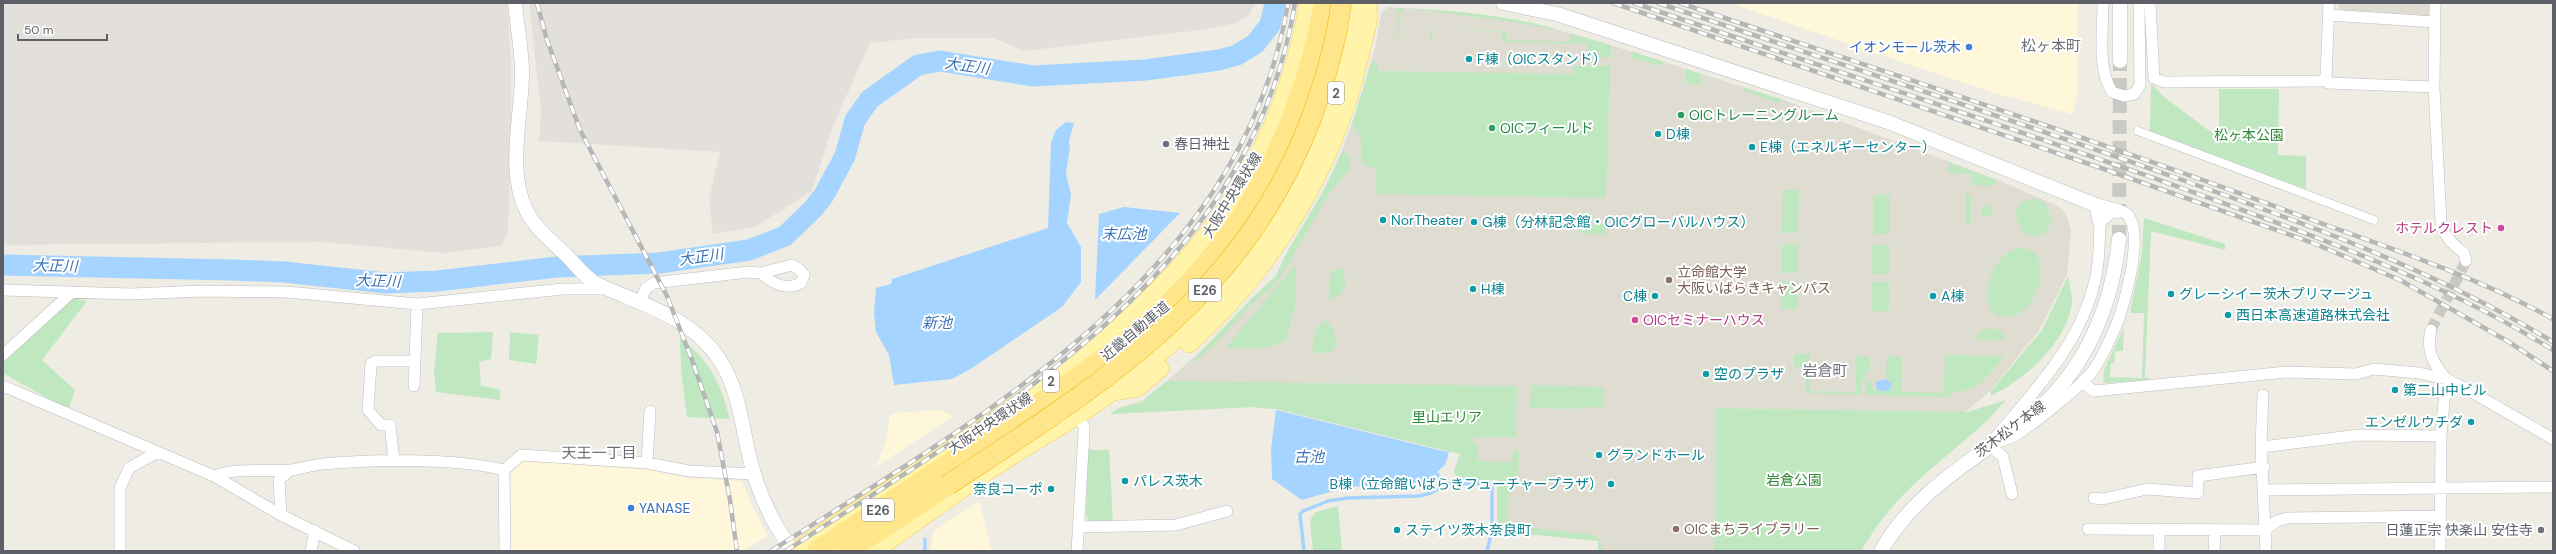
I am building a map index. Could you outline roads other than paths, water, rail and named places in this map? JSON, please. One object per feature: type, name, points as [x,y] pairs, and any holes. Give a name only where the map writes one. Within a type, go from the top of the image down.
[{"type":"highway","name":"近畿自動車道","points":[[817,551],[1107,356],[1170,302],[1196,274],[1240,220],[1279,150],[1306,82],[1324,3]]},
{"type":"highway","name":"近畿自動車道","points":[[848,551],[1034,428],[1117,369],[1175,320],[1207,288],[1254,228],[1294,160],[1322,88],[1341,3]]},
{"type":"main road","points":[[1125,322],[1147,289],[1178,255],[1215,208],[1245,159],[1273,100],[1298,27],[1303,3]]},
{"type":"main road","name":"大阪中央環状線","points":[[794,551],[1039,390],[1125,322],[1180,269],[1204,241],[1228,208],[1271,133],[1299,46],[1308,3]]},
{"type":"main road","name":"2","points":[[874,551],[998,465],[1112,392],[1181,336],[1230,286],[1282,214],[1301,179],[1326,124],[1342,78],[1357,3]]},
{"type":"main road","points":[[1112,392],[1137,388],[1195,339],[1251,280],[1285,232],[1314,182],[1351,90],[1368,16],[1367,3]]},
{"type":"street","points":[[515,3],[522,71],[517,154],[519,184],[527,212],[539,228],[602,287],[640,301],[670,315],[694,332],[718,358],[733,390],[754,474],[781,536],[794,551]]},
{"type":"street","points":[[1503,3],[1557,14],[1888,122],[2096,205],[2127,214],[2134,226],[2133,257],[2128,286],[2118,319],[2108,342],[2083,384],[2013,436],[1989,445]]},
{"type":"street","points":[[2103,3],[2103,64],[2106,82],[2112,92],[2124,96],[2134,94],[2140,85],[2139,3]]},
{"type":"street","points":[[2120,3],[2120,61]]},
{"type":"street","points":[[2150,3],[2153,69],[2154,78],[2158,81],[2321,81],[2326,78]]},
{"type":"street","points":[[2329,3],[2326,78],[2328,83],[2434,87]]},
{"type":"street","points":[[2435,3],[2434,87],[2440,211],[2444,233],[2452,245],[2464,253],[2466,261]]},
{"type":"street","points":[[2329,15],[2435,22]]},
{"type":"street","points":[[2138,131],[2374,220]]},
{"type":"street","points":[[1989,445],[2050,373],[2077,331],[2095,280],[2100,222],[2096,205]]},
{"type":"street","points":[[2100,222],[2107,214],[2118,211]]},
{"type":"street","name":"茨木松ケ本線","points":[[1881,551],[1900,522],[1928,492],[2042,406],[2065,381],[2081,358],[2094,335],[2108,299],[2119,239]]},
{"type":"street","points":[[640,301],[646,288],[654,283],[748,272],[761,273]]},
{"type":"street","points":[[3,290],[70,292],[288,292],[418,304],[563,289],[602,287]]},
{"type":"street","points":[[3,355],[70,292]]},
{"type":"street","points":[[414,386],[418,304]]},
{"type":"street","points":[[2431,330],[2428,348],[2431,359],[2446,379],[2441,436],[2440,551]]},
{"type":"street","points":[[394,461],[390,425],[381,424],[368,410],[371,364],[376,361],[415,361]]},
{"type":"street","points":[[2083,384],[2094,391],[2287,372],[2356,374],[2374,368],[2419,373],[2446,379],[2553,439]]},
{"type":"street","points":[[4,388],[156,453],[214,476],[281,515],[354,551]]},
{"type":"street","points":[[2263,395],[2261,447],[2264,468],[2266,551]]},
{"type":"street","points":[[648,463],[650,410]]},
{"type":"street","points":[[1075,416],[1084,426],[1077,551]]},
{"type":"street","points":[[2261,447],[2359,435],[2441,436]]},
{"type":"street","points":[[1989,445],[2003,457],[2012,494]]},
{"type":"street","points":[[120,551],[120,488],[129,468],[156,453]]},
{"type":"street","points":[[505,551],[504,470],[521,455],[648,463],[689,471],[754,474]]},
{"type":"street","points":[[214,476],[222,473],[264,469],[290,470],[322,464],[394,461],[470,465],[504,470]]},
{"type":"street","points":[[836,551],[943,480],[998,465]]},
{"type":"street","points":[[2094,498],[2103,499],[2147,489],[2198,493],[2198,476],[2264,468]]},
{"type":"street","points":[[281,515],[278,480],[290,470]]},
{"type":"street","points":[[2265,490],[2553,487]]},
{"type":"street","points":[[1078,527],[1176,525],[1227,511]]},
{"type":"street","points":[[2088,529],[2265,530],[2277,521],[2287,518],[2440,516]]},
{"type":"street","points":[[2159,529],[2159,551]]},
{"type":"street","points":[[2214,551],[2215,530]]},
{"type":"street","points":[[311,551],[315,531]]},
{"type":"water","name":"新池","points":[[1066,122],[1074,123],[1069,141],[1070,147],[1066,174],[1071,194],[1067,223],[1081,247],[1081,282],[1062,307],[972,368],[952,379],[894,385],[889,355],[876,332],[874,313],[876,288],[891,284],[892,279],[1048,228],[1051,142],[1056,130]]},
{"type":"water","name":"末広池","points":[[1124,207],[1180,213],[1095,300],[1099,214]]},
{"type":"water","points":[[1886,379],[1891,383],[1891,388],[1888,391],[1877,390],[1875,382]]},
{"type":"water","name":"古池","points":[[1276,410],[1449,452],[1445,465],[1426,482],[1347,487],[1302,500],[1272,479],[1271,449]]},
{"type":"waterway","name":"大正川","points":[[3,265],[284,272],[386,283],[437,281],[557,267],[659,263],[749,250],[785,236],[813,209],[824,195],[845,156],[855,120],[870,99],[918,65],[940,61],[1033,76],[1145,70],[1219,60],[1237,55],[1255,44],[1270,25],[1275,3]]},
{"type":"waterway","points":[[1304,551],[1300,514],[1303,511],[1328,501],[1347,498],[1419,496],[1431,493],[1446,484],[1437,474]]},
{"type":"waterway","points":[[1445,481],[1448,484],[1492,483],[1492,531],[1487,551]]},
{"type":"waterway","points":[[925,539],[925,551]]},
{"type":"tunnel","points":[[2119,239],[2120,61]]},
{"type":"tunnel","points":[[2431,330],[2466,261]]},
{"type":"railway","points":[[537,3],[547,40],[580,130],[667,296],[692,360],[717,432],[730,500],[737,551]]},
{"type":"railway","points":[[771,551],[935,447],[1016,390],[1092,328],[1161,260],[1218,184],[1262,99],[1288,3]]},
{"type":"railway","points":[[786,551],[948,445],[1027,389],[1102,327],[1170,260],[1226,184],[1269,99],[1295,3]]},
{"type":"railway","points":[[1613,3],[2101,168],[2313,243],[2400,280],[2509,342],[2553,371]]},
{"type":"railway","points":[[1634,3],[2049,142],[2281,224],[2420,280],[2510,325],[2553,350]]},
{"type":"railway","points":[[1658,3],[2045,132],[2320,230],[2416,270],[2462,292],[2553,342]]},
{"type":"railway","points":[[1680,3],[2134,156],[2387,247],[2488,287],[2553,319]]},
{"type":"place","name":"イオンモール茨木","points":[[1969,47]]},
{"type":"place","name":"F棟（OICスタンド）","points":[[1469,59]]},
{"type":"place","name":"OICトレーニングルーム","points":[[1681,115]]},
{"type":"place","name":"OICフィールド","points":[[1492,128]]},
{"type":"place","name":"D棟","points":[[1658,134]]},
{"type":"place","name":"春日神社","points":[[1166,144]]},
{"type":"place","name":"E棟（エネルギーセンター）","points":[[1752,147]]},
{"type":"place","name":"NorTheater","points":[[1383,220]]},
{"type":"place","name":"G棟（分林記念館・OICグローバルハウス）","points":[[1474,222]]},
{"type":"place","name":"ホテルクレスト","points":[[2501,228]]},
{"type":"place","name":"立命館大学 大阪いばらきキャンパス","points":[[1669,280]]},
{"type":"place","name":"H棟","points":[[1473,289]]},
{"type":"place","name":"グレーシイー茨木プリマージュ","points":[[2171,294]]},
{"type":"place","name":"C棟","points":[[1655,296]]},
{"type":"place","name":"A棟","points":[[1933,296]]},
{"type":"place","name":"西日本高速道路株式会社","points":[[2228,315]]},
{"type":"place","name":"OICセミナーハウス","points":[[1635,320]]},
{"type":"place","name":"空のプラザ","points":[[1706,374]]},
{"type":"place","name":"第二山中ビル","points":[[2395,390]]},
{"type":"place","name":"エンゼルウチダ","points":[[2471,422]]},
{"type":"place","name":"グランドホール","points":[[1599,455]]},
{"type":"place","name":"パレス茨木","points":[[1125,481]]},
{"type":"place","name":"B棟（立命館いばらきフューチャープラザ）","points":[[1611,484]]},
{"type":"place","name":"奈良コーポ","points":[[1051,489]]},
{"type":"place","name":"YANASE","points":[[631,508]]},
{"type":"place","name":"OICまちライブラリー","points":[[1676,529]]},
{"type":"place","name":"ステイツ茨木奈良町","points":[[1397,530]]},
{"type":"place","name":"日蓮正宗 快楽山 安住寺","points":[[2541,530]]},
{"type":"district","name":"松ヶ本町","points":[[2051,46]]},
{"type":"district","name":"岩倉町","points":[[1825,371]]},
{"type":"district","name":"天王一丁目","points":[[599,453]]},
{"type":"park label","name":"松ヶ本公園","points":[[2249,135]]},
{"type":"park label","name":"里山エリア","points":[[1447,417]]},
{"type":"park label","name":"岩倉公園","points":[[1794,480]]}]
